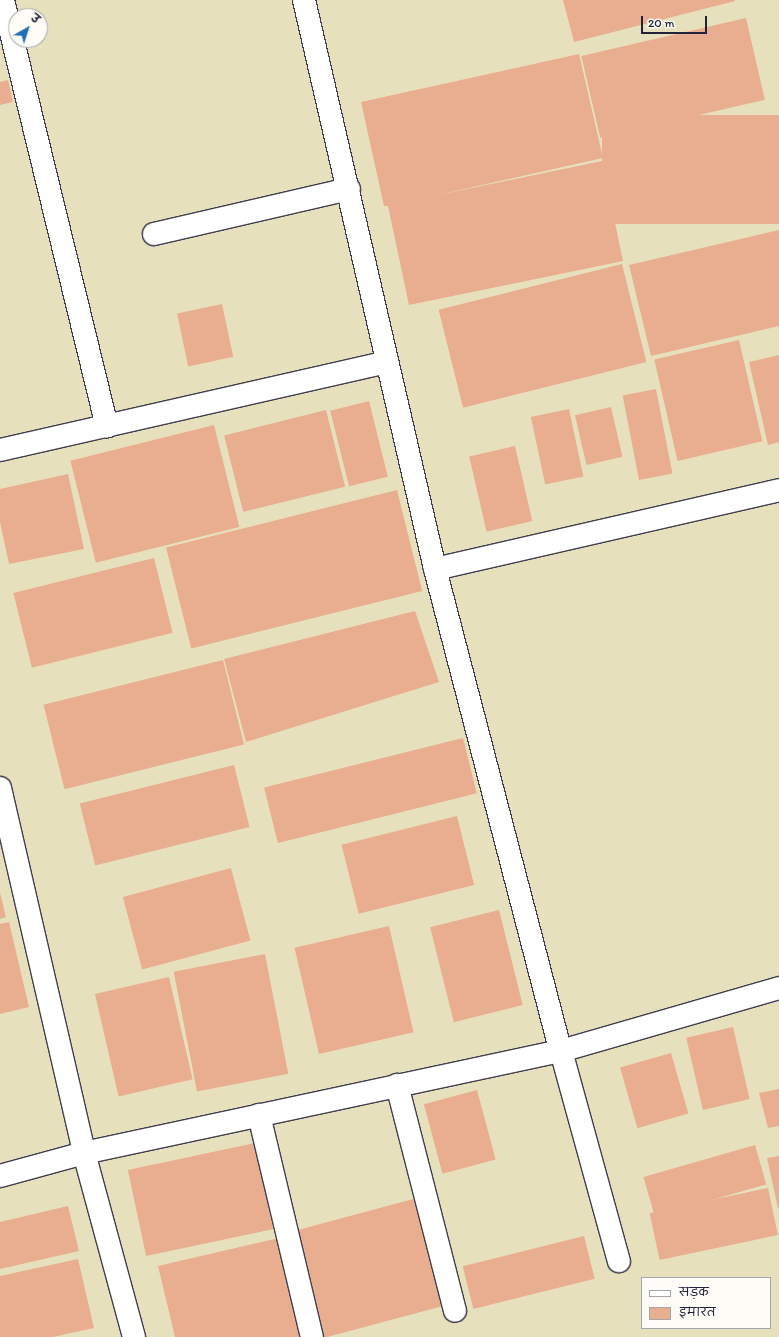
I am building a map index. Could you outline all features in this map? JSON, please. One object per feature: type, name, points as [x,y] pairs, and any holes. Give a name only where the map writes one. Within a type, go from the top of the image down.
[{"type":"street","points":[[3,0],[107,426]]},
{"type":"street","points":[[304,0],[349,189],[435,569],[561,1051],[619,1261]]},
{"type":"street","points":[[154,234],[349,189]]},
{"type":"street","points":[[0,450],[387,362]]},
{"type":"street","points":[[435,569],[779,490]]},
{"type":"street","points":[[0,788],[84,1153],[134,1337]]},
{"type":"street","points":[[0,1176],[84,1153],[561,1051],[779,988]]},
{"type":"street","points":[[397,1085],[456,1311]]},
{"type":"street","points":[[259,1115],[312,1337]]},
{"type":"building","points":[[563,0],[735,0],[735,1],[574,42]]},
{"type":"building","points":[[746,18],[765,100],[600,138],[581,56]]},
{"type":"building","points":[[579,54],[603,158],[433,196],[602,161],[623,261],[409,305],[388,206],[384,206],[361,102]]},
{"type":"building","points":[[8,80],[13,102],[0,105],[0,82]]},
{"type":"building","points":[[602,115],[779,115],[779,224],[602,224]]},
{"type":"building","points":[[779,230],[779,326],[651,356],[629,265]]},
{"type":"building","points":[[622,264],[646,362],[463,408],[439,310]]},
{"type":"building","points":[[222,304],[233,357],[188,366],[177,314]]},
{"type":"building","points":[[739,340],[762,441],[678,461],[654,360]]},
{"type":"building","points":[[779,355],[779,442],[768,445],[749,362]]},
{"type":"building","points":[[656,389],[672,473],[639,480],[623,395]]},
{"type":"building","points":[[369,401],[388,477],[349,486],[330,411]]},
{"type":"building","points":[[611,407],[622,457],[586,465],[575,415]]},
{"type":"building","points":[[569,409],[583,476],[545,485],[531,417]]},
{"type":"building","points":[[326,410],[345,487],[243,512],[224,435]]},
{"type":"building","points":[[214,425],[239,527],[96,563],[70,461]]},
{"type":"building","points":[[515,446],[532,521],[487,532],[469,457]]},
{"type":"building","points":[[68,474],[84,549],[9,564],[0,522],[0,489]]},
{"type":"building","points":[[397,490],[422,591],[191,648],[166,548]]},
{"type":"building","points":[[154,558],[173,633],[32,668],[13,593]]},
{"type":"building","points":[[415,611],[439,682],[246,742],[224,659]]},
{"type":"building","points":[[223,660],[244,744],[65,789],[43,705]]},
{"type":"building","points":[[463,738],[477,793],[278,843],[264,788]]},
{"type":"building","points":[[234,765],[249,827],[95,866],[80,803]]},
{"type":"building","points":[[457,816],[474,885],[359,914],[342,845]]},
{"type":"building","points":[[231,868],[250,940],[142,969],[123,897]]},
{"type":"building","points":[[0,893],[6,917],[0,919]]},
{"type":"building","points":[[499,910],[523,1005],[454,1022],[430,927]]},
{"type":"building","points":[[9,922],[29,1007],[0,1014],[0,924]]},
{"type":"building","points":[[389,926],[414,1032],[319,1054],[294,948]]},
{"type":"building","points":[[265,954],[288,1074],[197,1092],[174,972]]},
{"type":"building","points":[[169,977],[193,1079],[119,1096],[95,994]]},
{"type":"building","points":[[733,1027],[750,1099],[703,1110],[686,1038]]},
{"type":"building","points":[[671,1053],[688,1114],[637,1128],[620,1068]]},
{"type":"building","points":[[779,1089],[779,1126],[768,1128],[759,1093]]},
{"type":"building","points":[[477,1090],[496,1160],[443,1174],[424,1104]]},
{"type":"building","points":[[255,1143],[273,1229],[146,1256],[128,1170]]},
{"type":"building","points":[[755,1145],[766,1184],[655,1216],[643,1177]]},
{"type":"building","points":[[779,1156],[779,1208],[778,1208],[767,1158]]},
{"type":"building","points":[[768,1188],[778,1235],[660,1260],[650,1213]]},
{"type":"building","points":[[417,1198],[446,1305],[327,1337],[320,1337],[291,1232]]},
{"type":"building","points":[[68,1206],[79,1251],[0,1269],[0,1222]]},
{"type":"building","points":[[584,1236],[595,1279],[473,1309],[463,1266]]},
{"type":"building","points":[[283,1237],[306,1337],[175,1337],[158,1266]]},
{"type":"building","points":[[78,1259],[94,1328],[53,1337],[0,1337],[0,1276]]}]
